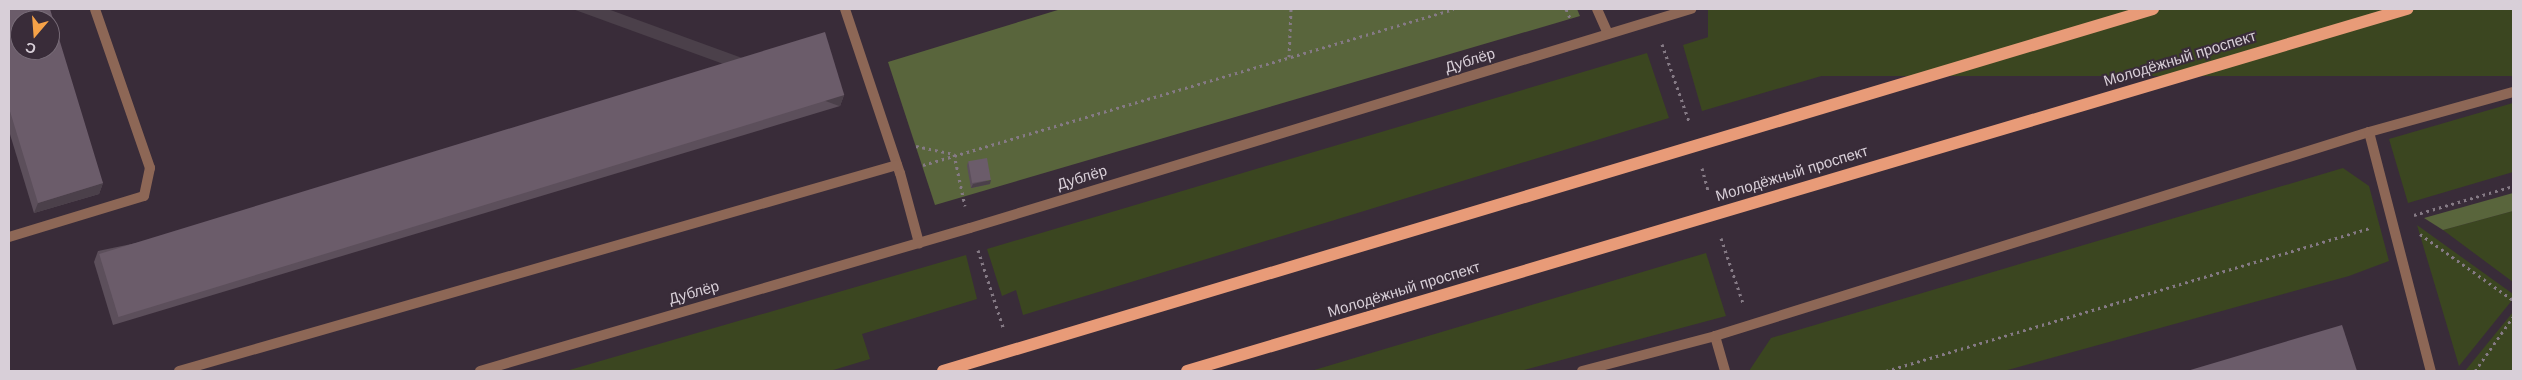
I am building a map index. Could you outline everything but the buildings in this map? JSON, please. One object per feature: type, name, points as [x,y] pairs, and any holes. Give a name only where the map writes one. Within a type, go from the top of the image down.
[{"type":"main road","points":[[943,371],[2153,9]]},
{"type":"main road","name":"Молодёжный проспект","points":[[1187,371],[2406,9]]},
{"type":"street","points":[[9,237],[144,196],[150,168],[95,9]]},
{"type":"street","points":[[845,9],[898,169],[919,243]]},
{"type":"street","points":[[1597,9],[1608,34]]},
{"type":"street","name":"Дублёр","points":[[480,371],[970,228],[1692,9]]},
{"type":"street","points":[[1582,371],[1715,336],[2368,132],[2513,92]]},
{"type":"street","points":[[2368,132],[2431,371]]},
{"type":"street","points":[[179,371],[898,169]]},
{"type":"street","points":[[1715,336],[1725,371]]},
{"type":"path","points":[[1288,57],[1291,9]]},
{"type":"path","points":[[898,169],[1454,9]]},
{"type":"path","points":[[908,144],[954,154]]},
{"type":"path","points":[[954,154],[970,228],[995,295],[1009,351]]},
{"type":"path","points":[[1886,371],[2513,186]]},
{"type":"path","points":[[2392,222],[2422,234],[2513,300]]},
{"type":"path","points":[[2475,371],[2513,317]]},
{"type":"green space","points":[[1061,9],[1577,9],[1580,16],[935,205],[888,62]]},
{"type":"green space","points":[[1798,9],[2049,9],[1702,111],[1683,45]]},
{"type":"green space","points":[[1708,10],[2513,10],[2513,76],[1708,76]]},
{"type":"green space","points":[[1647,53],[1669,118],[1023,315],[1016,290],[1002,296],[987,249]]},
{"type":"green space","points":[[2513,103],[2513,172],[2408,203],[2389,139]]},
{"type":"green space","points":[[2343,168],[2369,186],[2389,261],[2349,276],[2004,371],[1749,371],[1771,338]]},
{"type":"green space","points":[[2513,193],[2513,211],[2443,230],[2424,218]]},
{"type":"green space","points":[[2513,211],[2513,282],[2443,230]]},
{"type":"green space","points":[[2417,225],[2513,294],[2513,299],[2459,366]]},
{"type":"green space","points":[[1706,253],[1726,316],[1520,371],[1311,371]]},
{"type":"green space","points":[[966,255],[977,299],[862,334],[870,359],[830,371],[566,371]]},
{"type":"green space","points":[[2513,312],[2513,371],[2465,371]]}]
